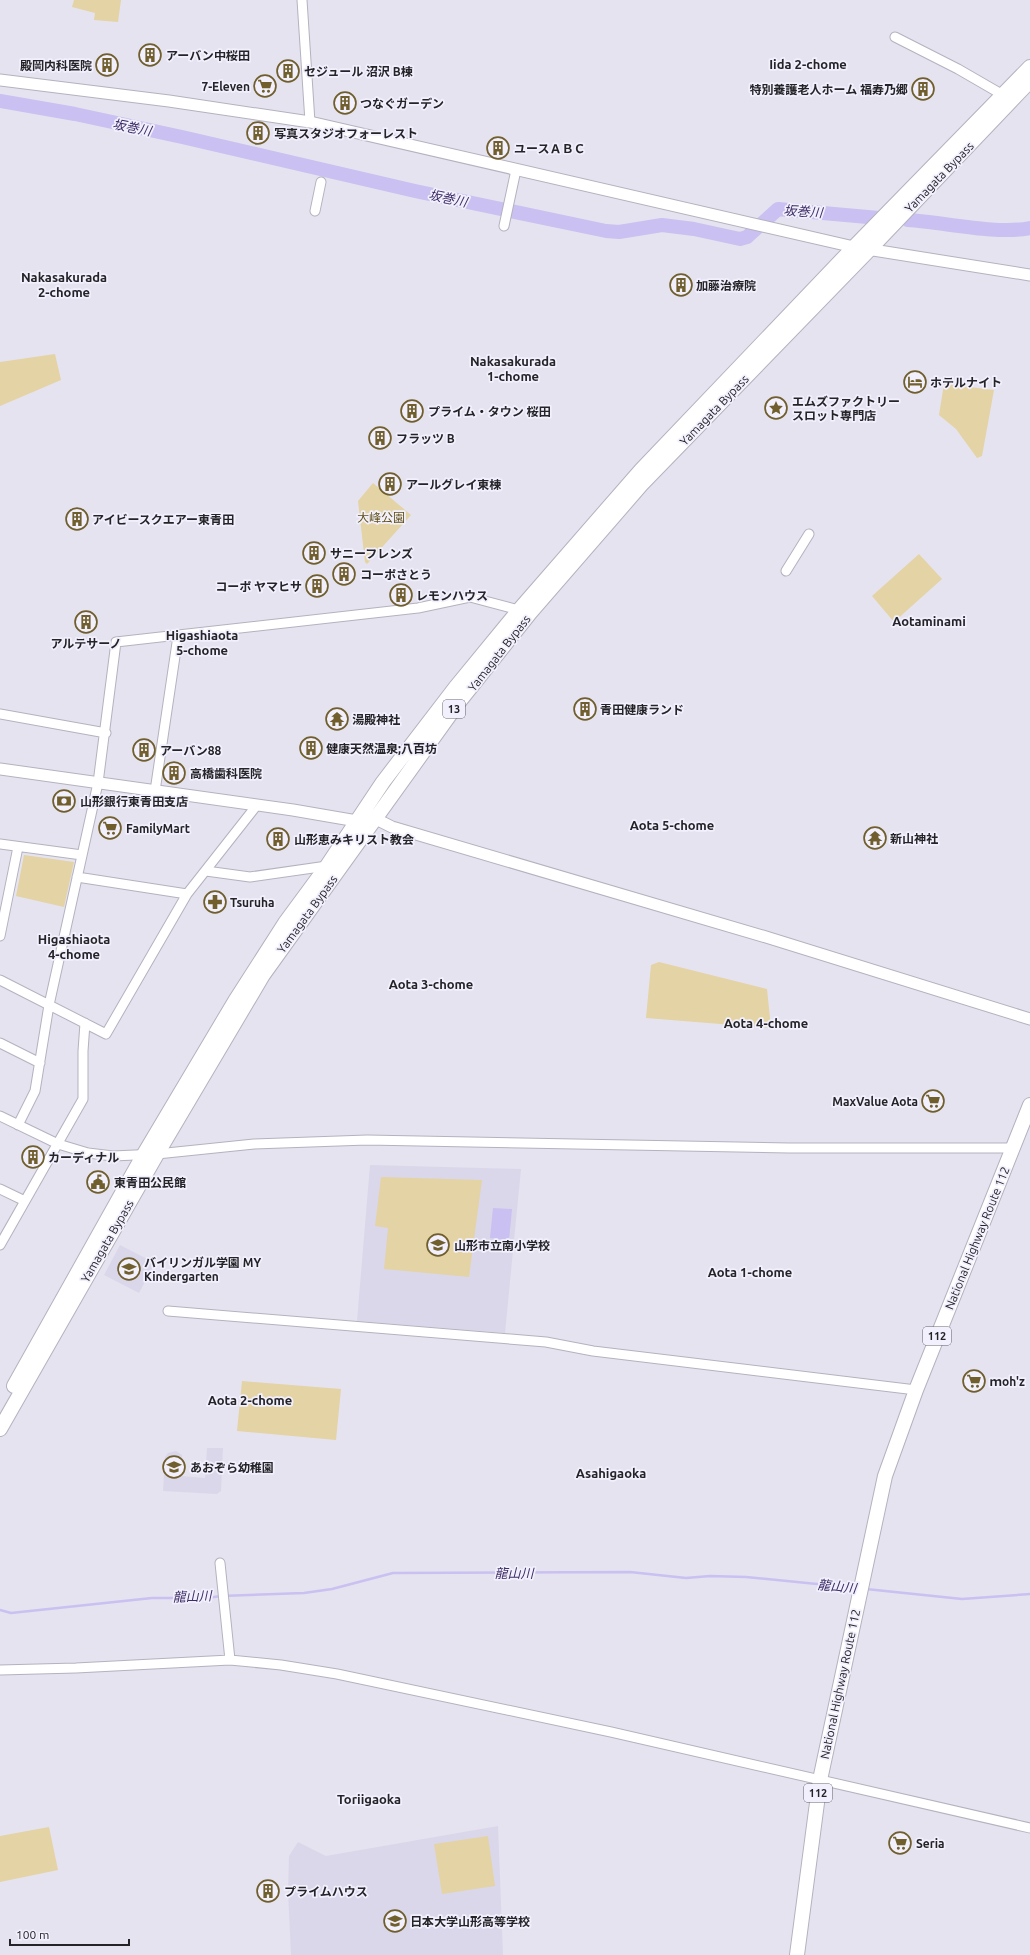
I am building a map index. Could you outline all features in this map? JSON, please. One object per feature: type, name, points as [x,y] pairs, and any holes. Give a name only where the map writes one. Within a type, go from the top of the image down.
[{"type":"highway","points":[[1026,81],[1030,66]]},
{"type":"highway","name":"Yamagata Bypass","points":[[0,1429],[235,1002],[285,923],[327,866],[383,782],[519,610],[641,470],[854,247],[1003,95],[1026,81]]},
{"type":"highway","name":"Yamagata Bypass","points":[[0,1411],[150,1154],[263,974],[460,702],[555,584],[641,485],[1017,95],[1026,81]]},
{"type":"highway","name":"National Highway Route 112","points":[[797,1955],[820,1780],[850,1633],[885,1476],[916,1390],[1030,1105]]},
{"type":"street","points":[[302,0],[310,122]]},
{"type":"street","points":[[895,37],[958,69],[1003,95]]},
{"type":"street","points":[[0,80],[169,101],[310,122],[854,247],[1030,275]]},
{"type":"street","points":[[504,226],[516,170]]},
{"type":"street","points":[[315,211],[321,182]]},
{"type":"street","points":[[786,571],[809,534]]},
{"type":"street","points":[[18,1125],[35,1091],[49,1005],[98,783],[106,733],[116,642],[418,608],[470,597],[519,610]]},
{"type":"street","points":[[155,791],[178,636]]},
{"type":"street","points":[[0,714],[106,733]]},
{"type":"street","points":[[0,769],[257,805],[357,821],[376,819],[392,827],[766,937],[1030,1020]]},
{"type":"street","points":[[0,980],[106,1034],[187,894],[257,805]]},
{"type":"street","points":[[0,844],[82,855]]},
{"type":"street","points":[[0,936],[18,847]]},
{"type":"street","points":[[206,871],[250,877],[327,866]]},
{"type":"street","points":[[77,877],[187,894]]},
{"type":"street","points":[[0,1245],[84,1099],[82,1051],[85,1023]]},
{"type":"street","points":[[0,1043],[40,1063]]},
{"type":"street","points":[[0,1116],[58,1144],[88,1153],[112,1156],[150,1154],[254,1144],[367,1140],[789,1148],[1013,1148]]},
{"type":"street","points":[[0,1189],[25,1201]]},
{"type":"street","points":[[168,1311],[546,1342],[600,1352],[916,1390]]},
{"type":"street","points":[[220,1563],[230,1660]]},
{"type":"street","points":[[0,1670],[76,1668],[230,1660],[281,1665],[337,1674],[625,1735],[1030,1828]]},
{"type":"shaded area","name":"山形市立南小学校","points":[[370,1165],[521,1169],[505,1333],[357,1321]]},
{"type":"shaded area","points":[[493,1208],[512,1209],[509,1240],[490,1238]]},
{"type":"shaded area","name":"バイリンガル学園 MY Kindergarten","points":[[120,1245],[155,1263],[139,1293],[104,1275]]},
{"type":"shaded area","name":"あおぞら幼稚園","points":[[207,1448],[223,1448],[221,1491],[217,1494],[163,1491],[165,1457],[168,1453],[176,1451],[182,1455],[182,1476],[205,1478]]},
{"type":"shaded area","name":"日本大学山形高等学校","points":[[498,1826],[503,1955],[291,1955],[288,1891],[289,1856],[298,1842],[326,1856]]},
{"type":"green space","points":[[74,0],[121,0],[118,22],[94,20],[95,13],[72,7]]},
{"type":"green space","points":[[55,354],[61,380],[0,406],[0,362]]},
{"type":"green space","points":[[944,384],[994,390],[982,456],[977,458],[956,429],[939,415]]},
{"type":"green space","name":"大峰公園","points":[[373,483],[411,515],[367,564],[365,562],[358,501]]},
{"type":"green space","points":[[919,554],[942,579],[894,622],[872,596]]},
{"type":"green space","points":[[24,855],[74,862],[64,907],[16,896]]},
{"type":"green space","points":[[659,962],[767,989],[771,1028],[646,1018],[651,965]]},
{"type":"green space","points":[[381,1177],[482,1180],[469,1277],[384,1269],[388,1228],[375,1226]]},
{"type":"green space","points":[[242,1381],[341,1389],[336,1440],[237,1431]]},
{"type":"green space","points":[[49,1827],[58,1870],[0,1882],[0,1836]]},
{"type":"green space","points":[[488,1836],[495,1886],[442,1894],[434,1844]]},
{"type":"waterway","name":"坂巻川","points":[[0,101],[75,114],[182,137],[415,191],[606,231],[619,232],[662,225],[694,229],[740,239],[747,237],[778,209],[890,219]]},
{"type":"waterway","name":"坂巻川","points":[[908,220],[986,229],[1017,230],[1030,228]]},
{"type":"waterway","name":"龍山川","points":[[0,1610],[11,1613],[152,1598],[207,1598],[221,1596],[304,1593],[332,1589],[393,1573],[630,1572],[686,1578],[710,1576],[746,1577],[857,1588]]},
{"type":"waterway","name":"龍山川","points":[[866,1589],[962,1599],[1030,1594]]},
{"type":"place","name":"アーバン中桜田","points":[[150,55]]},
{"type":"place","name":"殿岡内科医院","points":[[107,65]]},
{"type":"place","name":"セジュール 沼沢 B棟","points":[[288,71]]},
{"type":"place","name":"7-Eleven","points":[[265,86]]},
{"type":"place","name":"特別養護老人ホーム 福寿乃郷","points":[[923,89]]},
{"type":"place","name":"つなぐガーデン","points":[[345,103]]},
{"type":"place","name":"写真スタジオフォーレスト","points":[[258,133]]},
{"type":"place","name":"ユースＡＢＣ","points":[[498,148]]},
{"type":"place","name":"加藤治療院","points":[[681,285]]},
{"type":"place","name":"ホテルナイト","points":[[915,382]]},
{"type":"place","name":"エムズファクトリー スロット専門店","points":[[776,408]]},
{"type":"place","name":"プライム・タウン 桜田","points":[[412,411]]},
{"type":"place","name":"フラッツ B","points":[[380,438]]},
{"type":"place","name":"アールグレイ東棟","points":[[390,484]]},
{"type":"place","name":"アイビースクエアー東青田","points":[[77,519]]},
{"type":"place","name":"サニーフレンズ","points":[[314,553]]},
{"type":"place","name":"コーポさとう","points":[[344,574]]},
{"type":"place","name":"コーポ ヤマヒサ","points":[[317,586]]},
{"type":"place","name":"レモンハウス","points":[[401,595]]},
{"type":"place","name":"アルテサーノ","points":[[86,622]]},
{"type":"place","name":"青田健康ランド","points":[[585,709]]},
{"type":"place","name":"湯殿神社","points":[[337,719]]},
{"type":"place","name":"健康天然温泉;八百坊","points":[[311,748]]},
{"type":"place","name":"アーバン88","points":[[144,750]]},
{"type":"place","name":"高橋歯科医院","points":[[174,773]]},
{"type":"place","name":"山形銀行東青田支店","points":[[64,801]]},
{"type":"place","name":"FamilyMart","points":[[110,828]]},
{"type":"place","name":"新山神社","points":[[875,838]]},
{"type":"place","name":"山形恵みキリスト教会","points":[[278,839]]},
{"type":"place","name":"Tsuruha","points":[[215,902]]},
{"type":"place","name":"MaxValue Aota","points":[[933,1101]]},
{"type":"place","name":"カーディナル","points":[[33,1157]]},
{"type":"place","name":"東青田公民館","points":[[98,1182]]},
{"type":"place","name":"山形市立南小学校","points":[[438,1245]]},
{"type":"place","name":"バイリンガル学園 MY Kindergarten","points":[[129,1269]]},
{"type":"place","name":"ｍoh'z","points":[[974,1381]]},
{"type":"place","name":"あおぞら幼稚園","points":[[174,1467]]},
{"type":"place","name":"Seria","points":[[900,1843]]},
{"type":"place","name":"プライムハウス","points":[[268,1891]]},
{"type":"place","name":"日本大学山形高等学校","points":[[395,1921]]},
{"type":"district","name":"Iida 2-chome","points":[[808,64]]},
{"type":"district","name":"Nakasakurada 2-chome","points":[[64,284]]},
{"type":"district","name":"Nakasakurada 1-chome","points":[[513,368]]},
{"type":"district","name":"Aotaminami","points":[[929,621]]},
{"type":"district","name":"Higashiaota 5-chome","points":[[202,642]]},
{"type":"district","name":"Aota 5-chome","points":[[672,825]]},
{"type":"district","name":"Higashiaota 4-chome","points":[[74,946]]},
{"type":"district","name":"Aota 3-chome","points":[[431,984]]},
{"type":"district","name":"Aota 4-chome","points":[[766,1023]]},
{"type":"district","name":"Aota 1-chome","points":[[750,1272]]},
{"type":"district","name":"Aota 2-chome","points":[[250,1400]]},
{"type":"district","name":"Asahigaoka","points":[[611,1473]]},
{"type":"district","name":"Toriigaoka","points":[[369,1799]]}]
